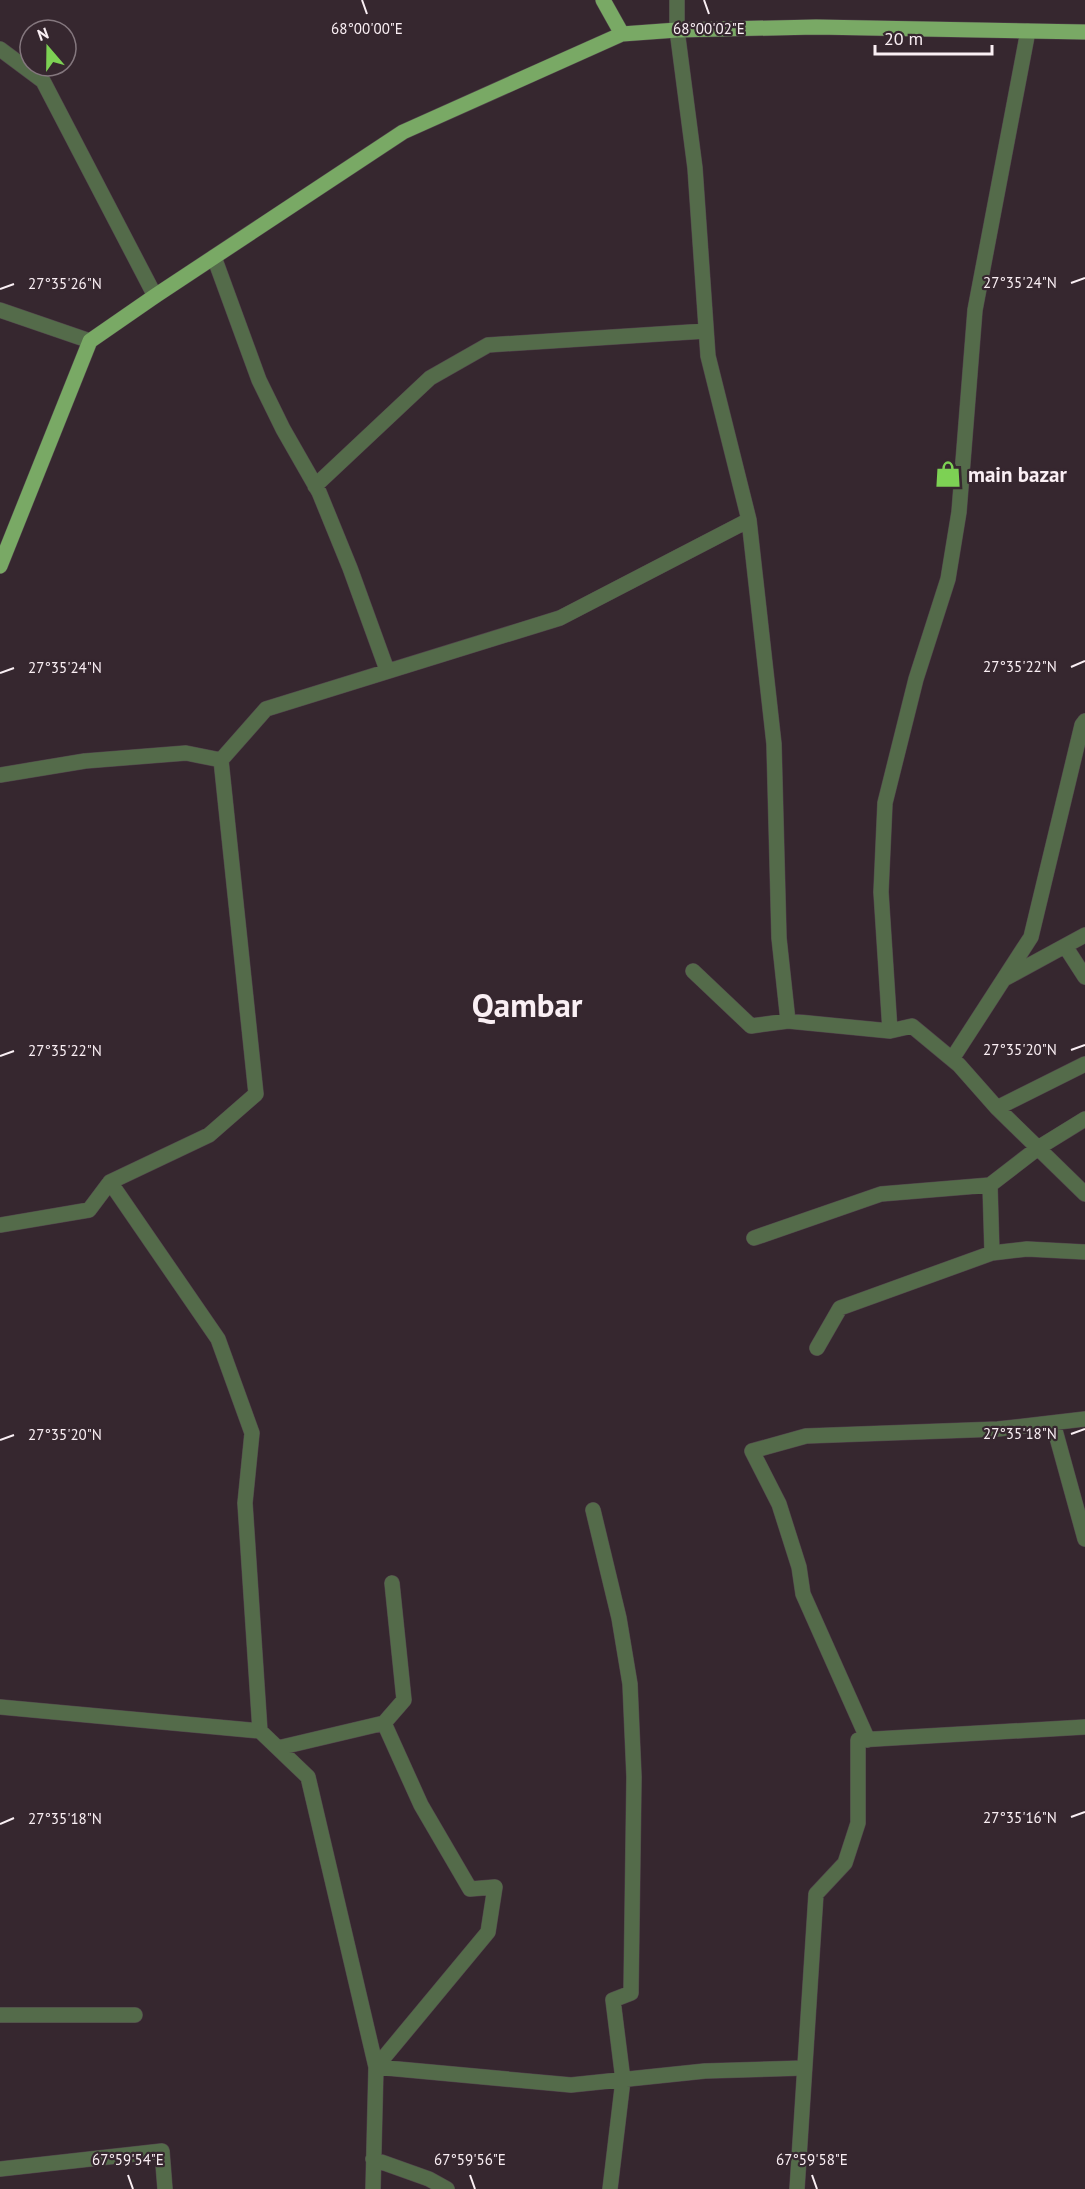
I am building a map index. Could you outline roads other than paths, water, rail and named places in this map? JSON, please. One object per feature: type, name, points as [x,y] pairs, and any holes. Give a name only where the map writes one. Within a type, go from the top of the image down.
[{"type":"main road","points":[[603,0],[622,34]]},
{"type":"main road","points":[[0,566],[90,341],[154,296],[403,132],[622,34],[677,30],[816,27],[1085,32]]},
{"type":"street","points":[[676,0],[677,30],[695,168],[708,356],[749,520],[774,744],[778,938],[788,1021]]},
{"type":"street","points":[[890,1031],[881,892],[885,803],[916,679],[948,579],[959,512],[975,310],[1028,31]]},
{"type":"street","points":[[0,49],[43,81],[154,296]]},
{"type":"street","points":[[214,257],[259,380],[315,486],[350,568],[387,670]]},
{"type":"street","points":[[0,310],[90,341]]},
{"type":"street","points":[[315,486],[430,378],[488,345],[706,331]]},
{"type":"street","points":[[0,1225],[89,1210],[110,1182],[209,1135],[256,1094],[221,760],[266,709],[560,618],[749,520]]},
{"type":"street","points":[[952,1059],[1031,937],[1082,725],[1085,721]]},
{"type":"street","points":[[0,775],[85,761],[186,753],[221,760]]},
{"type":"street","points":[[1004,979],[1085,935]]},
{"type":"street","points":[[1065,946],[1085,977]]},
{"type":"street","points":[[693,971],[751,1026],[788,1021],[890,1031],[912,1026],[959,1065],[997,1108],[1085,1194]]},
{"type":"street","points":[[997,1108],[1085,1064]]},
{"type":"street","points":[[754,1238],[881,1194],[990,1185],[1038,1148],[1085,1119]]},
{"type":"street","points":[[110,1182],[218,1339],[252,1433],[244,1503],[260,1731]]},
{"type":"street","points":[[990,1185],[992,1253]]},
{"type":"street","points":[[817,1348],[840,1308],[992,1253],[1028,1249],[1085,1252]]},
{"type":"street","points":[[868,1740],[803,1594],[799,1568],[779,1504],[752,1451],[806,1436],[998,1429],[1085,1419]]},
{"type":"street","points":[[1053,1423],[1085,1539]]},
{"type":"street","points":[[593,1510],[619,1618],[630,1684],[634,1778],[631,1993],[613,2000],[623,2080],[610,2189]]},
{"type":"street","points":[[278,1748],[384,1723],[404,1700],[392,1583]]},
{"type":"street","points":[[0,1707],[260,1731],[308,1777],[376,2067],[372,2189]]},
{"type":"street","points":[[376,2067],[488,1932],[495,1887],[470,1889],[421,1804],[384,1723]]},
{"type":"street","points":[[797,2189],[816,1894],[845,1863],[858,1823],[858,1740],[1085,1727]]},
{"type":"street","points":[[0,2015],[135,2015]]},
{"type":"street","points":[[376,2067],[571,2085],[705,2071],[804,2068]]},
{"type":"street","points":[[0,2169],[162,2151],[165,2189]]},
{"type":"street","points":[[373,2159],[429,2179],[447,2189]]},
{"type":"place","name":"main bazar","points":[[948,474]]},
{"type":"district","name":"Qambar","points":[[527,1004]]}]
